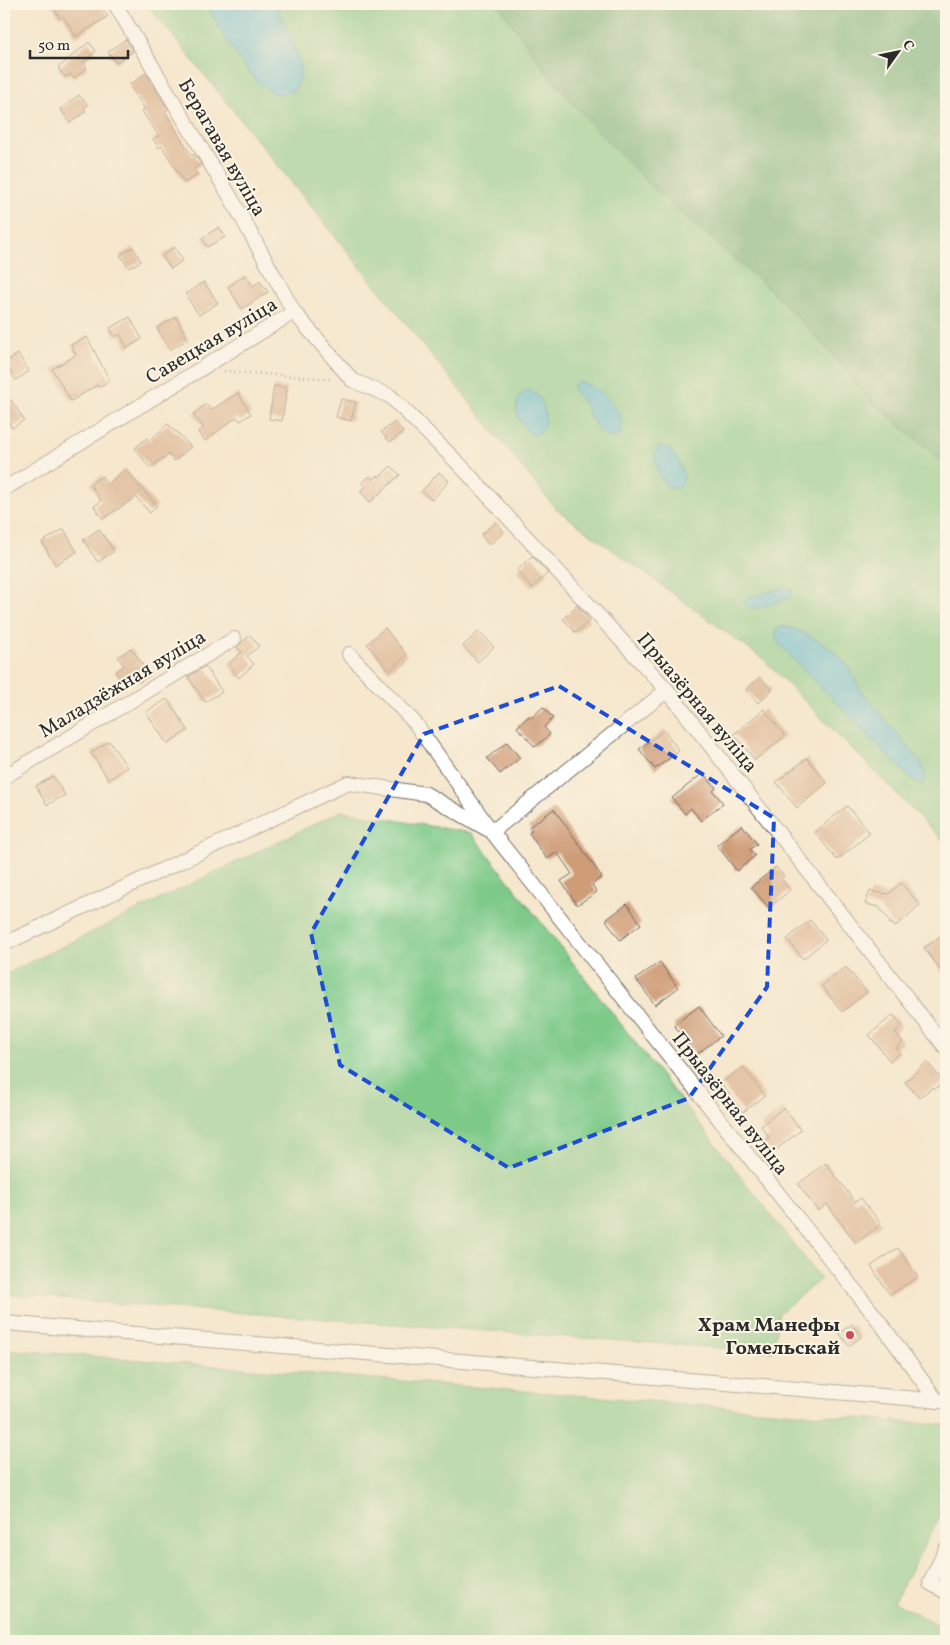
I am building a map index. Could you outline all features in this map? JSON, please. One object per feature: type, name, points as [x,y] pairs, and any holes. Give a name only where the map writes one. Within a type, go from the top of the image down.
[{"type":"street","name":"Берагавая вуліца","points":[[115,4],[231,198],[294,312]]},
{"type":"street","name":"Савецкая вуліца","points":[[4,489],[294,312],[352,380],[390,396],[460,465],[521,532]]},
{"type":"street","name":"Прыазёрная вуліца","points":[[521,532],[667,690],[946,1048]]},
{"type":"street","name":"Маладзёжная вуліца","points":[[4,777],[234,639]]},
{"type":"street","name":"Прыазёрная вуліца","points":[[349,654],[415,723],[492,832],[942,1401]]},
{"type":"street","points":[[4,944],[348,783],[426,794],[492,832],[667,690]]},
{"type":"street","points":[[4,1323],[942,1401]]},
{"type":"street","points":[[943,1563],[930,1583],[946,1592]]},
{"type":"path","points":[[202,369],[352,380]]},
{"type":"highlighted area","points":[[559,686],[774,818],[767,987],[689,1098],[509,1168],[340,1065],[311,933],[424,734]]},
{"type":"green space","points":[[147,4],[946,4],[946,844],[763,659],[556,509]]},
{"type":"green space","points":[[498,4],[946,4],[946,465],[869,399],[827,349],[773,292],[653,188],[595,128],[546,72]]},
{"type":"green space","points":[[341,811],[471,833],[821,1279],[779,1313],[773,1352],[4,1294],[4,975]]},
{"type":"green space","points":[[4,1349],[946,1425],[946,1505],[894,1602],[946,1629],[946,1641],[4,1641]]},
{"type":"water","points":[[206,4],[275,4],[292,41],[299,62],[300,79],[294,90],[284,94],[273,92],[261,85],[228,43]]},
{"type":"water","points":[[575,383],[585,383],[601,392],[615,406],[622,422],[622,430],[618,436],[608,437],[598,429],[573,388]]},
{"type":"water","points":[[527,390],[540,398],[545,413],[543,427],[535,435],[531,434],[522,425],[517,410],[517,402],[520,395]]},
{"type":"water","points":[[660,446],[670,449],[676,457],[684,479],[679,487],[672,488],[666,486],[660,477],[656,466],[655,454]]},
{"type":"water","points":[[788,587],[792,591],[791,597],[753,609],[748,608],[746,605],[745,601],[749,598]]},
{"type":"water","points":[[781,626],[797,630],[815,639],[832,650],[844,661],[861,690],[921,763],[926,773],[924,783],[914,782],[779,644],[775,630]]},
{"type":"building","points":[[51,4],[99,4],[108,16],[76,37],[63,16],[60,18]]},
{"type":"building","points":[[126,39],[133,51],[116,63],[108,52]]},
{"type":"building","points":[[89,42],[96,51],[83,62],[87,68],[74,78],[70,74],[65,77],[58,68]]},
{"type":"building","points":[[146,73],[168,109],[165,111],[179,135],[192,156],[194,154],[201,164],[194,169],[198,175],[184,183],[162,146],[159,148],[153,139],[159,136],[142,111],[145,109],[129,85]]},
{"type":"building","points":[[79,95],[88,105],[84,108],[86,111],[70,123],[60,109]]},
{"type":"building","points":[[219,227],[225,237],[207,247],[202,238]]},
{"type":"building","points":[[133,247],[141,261],[129,268],[120,255]]},
{"type":"building","points":[[174,247],[183,260],[171,269],[162,256]]},
{"type":"building","points":[[245,275],[253,286],[260,281],[268,292],[242,309],[228,287]]},
{"type":"building","points":[[204,282],[218,303],[199,315],[185,294]]},
{"type":"building","points":[[130,317],[142,339],[127,348],[120,334],[115,337],[110,328]]},
{"type":"building","points":[[176,317],[188,339],[169,350],[157,328]]},
{"type":"building","points":[[87,337],[110,381],[98,387],[97,385],[71,401],[52,369],[76,355],[71,345]]},
{"type":"building","points":[[18,354],[29,371],[16,380],[5,363]]},
{"type":"building","points":[[274,386],[287,388],[282,421],[269,419]]},
{"type":"building","points":[[238,393],[251,414],[240,421],[237,417],[205,441],[198,432],[204,428],[193,414],[206,404],[211,410]]},
{"type":"building","points":[[341,399],[356,402],[351,421],[336,417]]},
{"type":"building","points":[[11,400],[24,420],[12,428],[4,415],[4,404]]},
{"type":"building","points":[[395,422],[403,432],[390,442],[381,432]]},
{"type":"building","points":[[168,424],[191,447],[174,461],[168,454],[150,468],[135,448],[147,438],[149,441]]},
{"type":"building","points":[[391,466],[400,475],[370,502],[360,491],[365,487],[362,483],[370,476],[373,480],[378,475],[379,477]]},
{"type":"building","points":[[125,469],[157,506],[150,513],[136,497],[103,519],[94,506],[101,501],[90,484],[102,476],[107,485]]},
{"type":"building","points":[[439,472],[449,481],[432,500],[422,491]]},
{"type":"building","points":[[496,522],[504,532],[489,545],[481,535]]},
{"type":"building","points":[[64,529],[77,552],[55,565],[42,542]]},
{"type":"building","points":[[99,529],[114,551],[98,562],[83,540]]},
{"type":"building","points":[[532,556],[548,573],[532,588],[517,571]]},
{"type":"building","points":[[577,605],[590,620],[576,633],[563,619]]},
{"type":"building","points":[[385,628],[407,655],[389,671],[367,644]]},
{"type":"building","points":[[479,631],[494,647],[478,662],[463,646]]},
{"type":"building","points":[[250,635],[259,646],[247,656],[254,664],[239,678],[228,664],[242,652],[237,647]]},
{"type":"building","points":[[131,648],[150,675],[139,682],[136,677],[124,685],[115,672],[124,666],[118,657]]},
{"type":"building","points":[[205,666],[222,692],[205,702],[188,677]]},
{"type":"building","points":[[760,677],[772,690],[758,703],[746,690]]},
{"type":"building","points":[[167,699],[188,730],[167,744],[146,712]]},
{"type":"building","points":[[543,707],[553,718],[544,727],[550,734],[535,747],[517,727]]},
{"type":"building","points":[[764,709],[785,736],[755,760],[734,734]]},
{"type":"building","points":[[664,730],[679,751],[655,769],[639,749]]},
{"type":"building","points":[[109,741],[127,767],[109,780],[91,753]]},
{"type":"building","points":[[507,742],[520,758],[500,774],[487,758]]},
{"type":"building","points":[[807,758],[827,783],[797,808],[776,782]]},
{"type":"building","points":[[703,773],[716,788],[713,791],[723,803],[701,821],[691,808],[685,814],[672,798]]},
{"type":"building","points":[[53,776],[65,795],[47,805],[36,786]]},
{"type":"building","points":[[847,806],[870,833],[837,860],[815,832]]},
{"type":"building","points":[[554,809],[602,877],[592,885],[597,892],[577,905],[561,881],[572,874],[557,852],[547,859],[529,833],[532,831],[529,827]]},
{"type":"building","points":[[742,825],[757,844],[750,849],[755,856],[737,871],[717,845]]},
{"type":"building","points":[[776,867],[784,876],[781,878],[790,890],[769,908],[751,887]]},
{"type":"building","points":[[901,883],[920,905],[895,927],[893,924],[890,924],[890,921],[879,907],[865,904],[870,891],[888,894]]},
{"type":"building","points":[[627,904],[641,924],[620,940],[606,920]]},
{"type":"building","points":[[810,920],[826,940],[803,959],[787,939]]},
{"type":"building","points":[[946,932],[946,977],[924,948]]},
{"type":"building","points":[[660,962],[678,988],[655,1005],[636,979]]},
{"type":"building","points":[[846,967],[867,992],[842,1012],[822,986]]},
{"type":"building","points":[[699,1006],[721,1036],[696,1055],[674,1025]]},
{"type":"building","points":[[893,1015],[902,1026],[895,1032],[903,1042],[896,1048],[900,1053],[890,1061],[869,1035]]},
{"type":"building","points":[[927,1062],[944,1082],[935,1089],[933,1087],[919,1098],[905,1082]]},
{"type":"building","points":[[743,1067],[765,1096],[743,1112],[721,1083]]},
{"type":"building","points":[[783,1108],[801,1130],[772,1153],[763,1142],[769,1137],[761,1126]]},
{"type":"building","points":[[826,1163],[855,1202],[861,1198],[881,1224],[856,1243],[827,1204],[818,1211],[798,1184]]},
{"type":"building","points":[[898,1248],[918,1277],[890,1295],[871,1266]]},
{"type":"building","name":"Храм Манефы Гомельскай","points":[[852,1324],[861,1337],[849,1346],[839,1333]]},
{"type":"place","name":"Храм Манефы Гомельскай","points":[[850,1335]]}]
